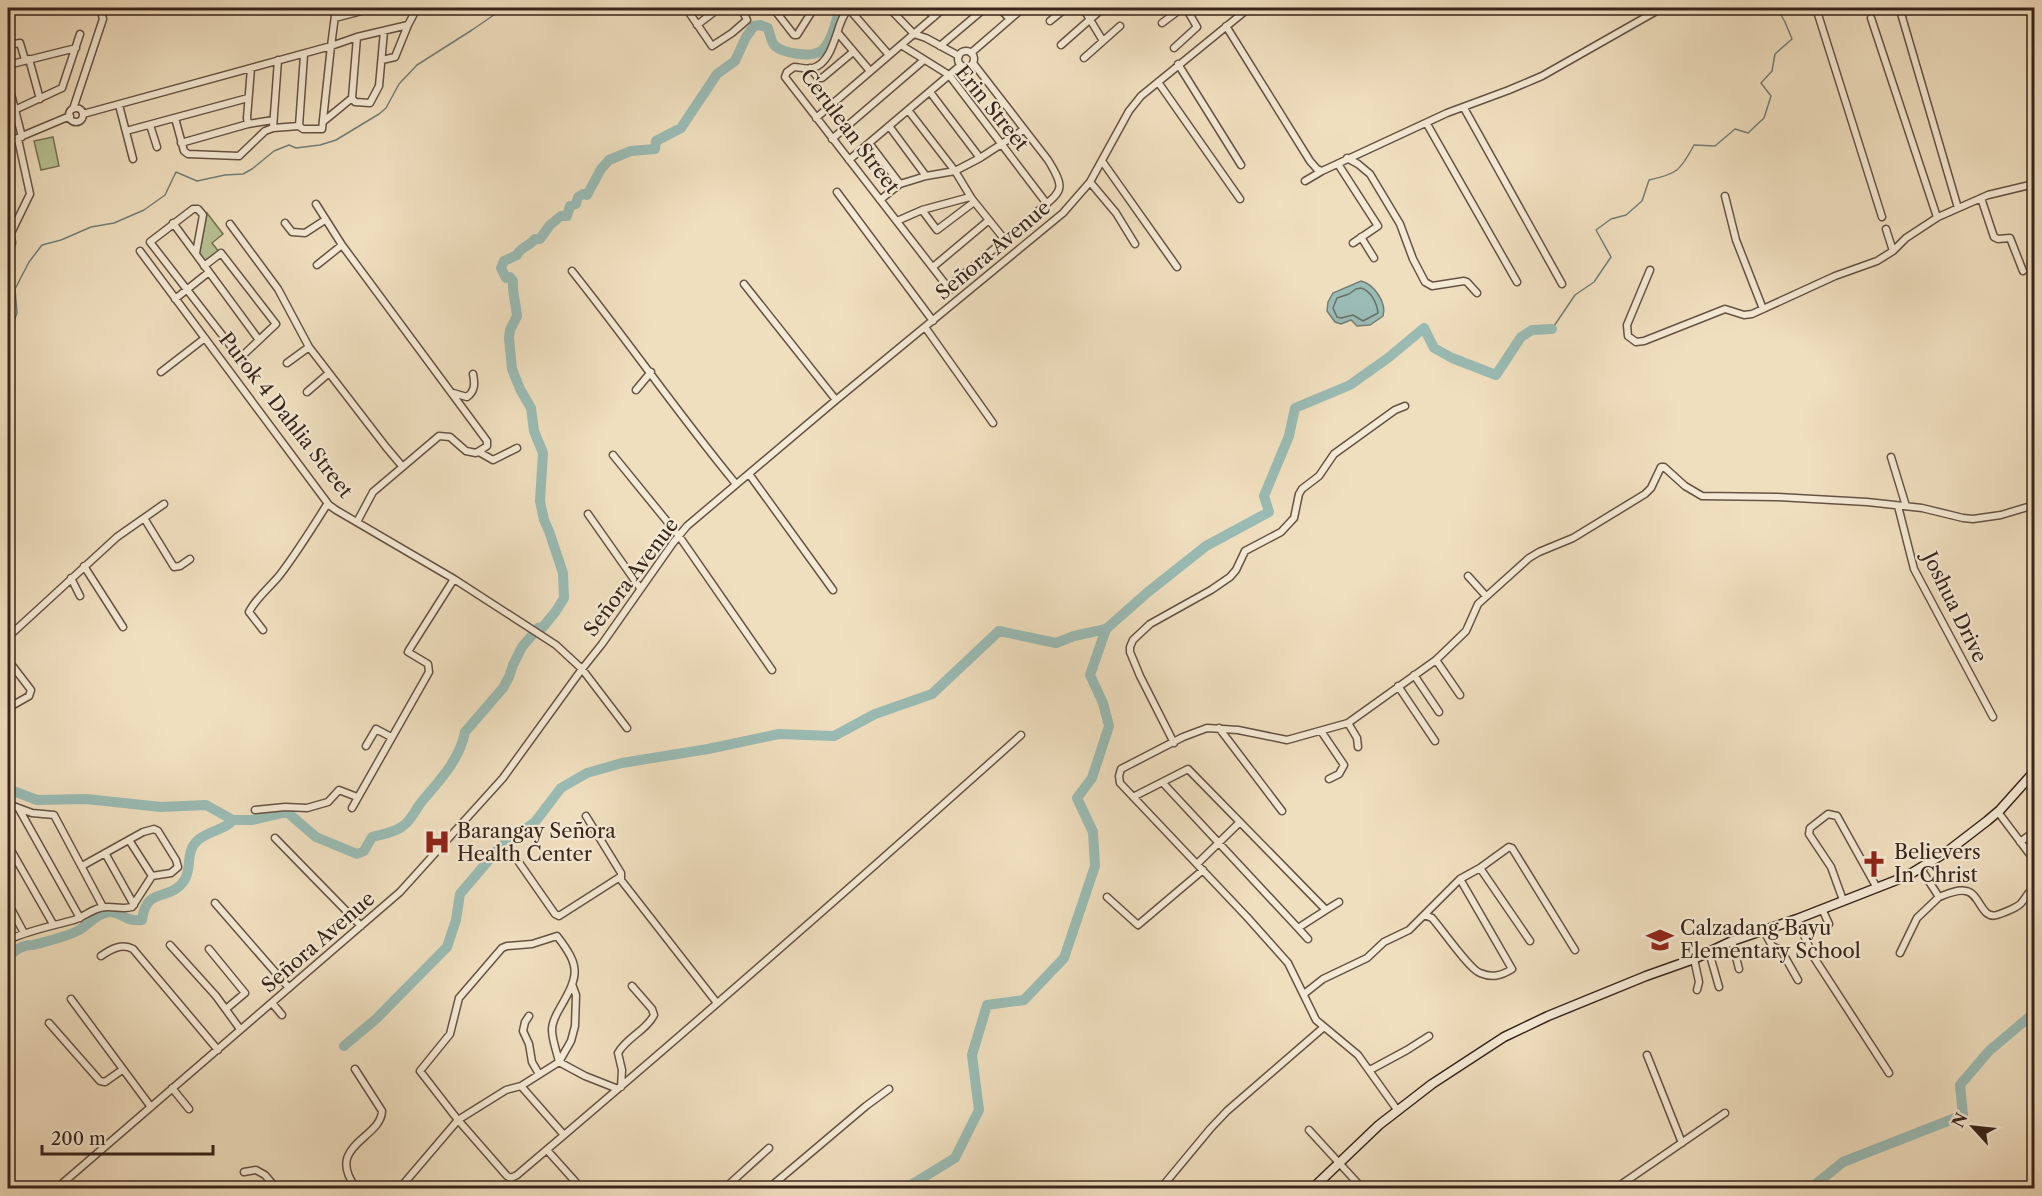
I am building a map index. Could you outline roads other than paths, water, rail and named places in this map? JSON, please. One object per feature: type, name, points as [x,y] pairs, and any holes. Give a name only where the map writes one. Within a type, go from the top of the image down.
[{"type":"street","points":[[83,114],[81,120],[77,122],[72,120],[71,112],[103,19],[100,8]]},
{"type":"street","points":[[175,118],[181,143],[188,154],[239,156],[265,131],[273,128],[298,126],[303,129],[322,129],[336,8]]},
{"type":"street","points":[[335,18],[373,8]]},
{"type":"street","points":[[382,60],[395,57],[417,8]]},
{"type":"street","points":[[686,8],[712,46],[747,20],[741,8]]},
{"type":"street","points":[[697,25],[712,14],[714,8]]},
{"type":"street","points":[[773,8],[794,36],[797,35],[814,8]]},
{"type":"street","points":[[778,15],[784,8]]},
{"type":"street","points":[[889,8],[914,34],[958,56]]},
{"type":"street","points":[[926,8],[934,16]]},
{"type":"street","points":[[816,118],[944,8]]},
{"type":"street","points":[[940,46],[986,8]]},
{"type":"street","points":[[999,8],[1010,19]]},
{"type":"street","points":[[971,53],[1023,8]]},
{"type":"street","points":[[1050,21],[1066,8]]},
{"type":"street","points":[[1083,8],[1103,41]]},
{"type":"street","points":[[1061,45],[1103,8]]},
{"type":"street","points":[[1162,23],[1182,8]]},
{"type":"street","points":[[1174,48],[1197,27],[1186,8]]},
{"type":"street","name":"Señora Avenue","points":[[57,1188],[400,892],[503,778],[687,526],[1063,213],[1090,182],[1129,111],[1141,96],[1249,8]]},
{"type":"street","points":[[1816,8],[1882,217]]},
{"type":"street","points":[[1305,181],[1347,158],[1448,113],[1542,76],[1660,9]]},
{"type":"street","name":"Cerulean Street","points":[[889,55],[851,10],[848,10],[832,47],[820,63],[810,69],[794,67],[787,72],[785,77],[949,288],[1005,240]]},
{"type":"street","points":[[1900,10],[1958,208]]},
{"type":"street","points":[[1871,18],[1937,217]]},
{"type":"street","points":[[83,114],[278,60],[304,55],[357,37],[408,25]]},
{"type":"street","points":[[1084,58],[1120,26]]},
{"type":"street","points":[[1226,26],[1310,161],[1322,171]]},
{"type":"street","points":[[352,98],[355,102],[370,103],[379,86],[384,31]]},
{"type":"street","points":[[838,33],[870,71]]},
{"type":"street","points":[[8,113],[62,88],[80,34]]},
{"type":"street","points":[[324,121],[352,98],[357,37]]},
{"type":"street","points":[[8,45],[20,43],[40,99]]},
{"type":"street","name":"Erin Street","points":[[901,45],[949,75],[1047,204]]},
{"type":"street","points":[[8,65],[76,48]]},
{"type":"street","points":[[849,160],[949,75],[961,66],[968,67],[973,63],[974,57],[971,53],[965,51],[958,56]]},
{"type":"street","points":[[810,69],[818,78],[822,78],[853,52]]},
{"type":"street","points":[[298,126],[304,55]]},
{"type":"street","points":[[958,56],[961,66]]},
{"type":"street","points":[[273,128],[278,60]]},
{"type":"street","points":[[832,139],[924,60]]},
{"type":"street","points":[[973,63],[1058,176],[1059,190],[1036,213]]},
{"type":"street","points":[[1178,64],[1241,165]]},
{"type":"street","points":[[248,124],[251,68]]},
{"type":"street","points":[[8,82],[30,194],[11,233]]},
{"type":"street","points":[[1158,82],[1240,199]]},
{"type":"street","points":[[930,92],[980,158]]},
{"type":"street","points":[[126,131],[248,98]]},
{"type":"street","points":[[119,105],[133,159]]},
{"type":"street","points":[[1464,108],[1562,284]]},
{"type":"street","points":[[8,142],[79,109],[83,114]]},
{"type":"street","points":[[908,110],[955,171],[972,199],[1005,240],[1012,234]]},
{"type":"street","points":[[181,143],[248,124],[273,120]]},
{"type":"street","points":[[1427,123],[1517,282]]},
{"type":"street","points":[[150,125],[157,147]]},
{"type":"street","points":[[890,126],[926,176]]},
{"type":"street","points":[[880,200],[900,184],[926,176],[955,171],[1002,145],[1023,130]]},
{"type":"street","points":[[869,143],[900,184]]},
{"type":"street","points":[[1347,158],[1358,164],[1375,181],[1400,224],[1413,259],[1425,282],[1432,286],[1464,281],[1477,292]]},
{"type":"street","points":[[1102,161],[1177,267]]},
{"type":"street","points":[[1338,164],[1378,226],[1353,243]]},
{"type":"street","points":[[1090,182],[1116,213],[1135,244]]},
{"type":"street","points":[[1650,270],[1627,325],[1628,336],[1636,342],[1644,341],[1725,309],[1744,315],[1763,309],[1835,276],[1877,261],[1937,217],[1995,192],[2034,184]]},
{"type":"street","points":[[837,192],[933,321]]},
{"type":"street","points":[[1725,196],[1736,240],[1763,309]]},
{"type":"street","points":[[1981,198],[1994,237],[2010,238],[2023,271]]},
{"type":"street","points":[[897,221],[922,210],[972,199]]},
{"type":"street","points":[[922,210],[937,230],[972,199]]},
{"type":"street","points":[[315,204],[342,245],[453,392],[487,441],[487,446],[479,452]]},
{"type":"street","points":[[196,253],[203,215],[196,208],[150,242],[240,358],[276,324],[221,253],[204,266]]},
{"type":"street","points":[[8,215],[12,243],[8,249]]},
{"type":"street","points":[[285,223],[291,232],[305,233],[325,220]]},
{"type":"street","points":[[933,267],[989,220]]},
{"type":"street","points":[[173,223],[260,340]]},
{"type":"street","points":[[230,224],[278,289],[309,347],[402,466]]},
{"type":"street","points":[[1886,230],[1893,251]]},
{"type":"street","points":[[1361,237],[1374,258]]},
{"type":"street","points":[[316,265],[342,245]]},
{"type":"street","name":"Purok 4 Dahlia Street","points":[[140,251],[329,505],[454,579],[556,645],[582,669],[627,728]]},
{"type":"street","points":[[572,271],[736,484]]},
{"type":"street","points":[[176,299],[209,272]]},
{"type":"street","points":[[744,284],[836,400]]},
{"type":"street","points":[[926,327],[993,423]]},
{"type":"street","points":[[161,372],[205,338]]},
{"type":"street","points":[[287,363],[309,347]]},
{"type":"street","points":[[636,390],[651,372]]},
{"type":"street","points":[[307,392],[329,373]]},
{"type":"street","points":[[453,392],[467,397],[472,393],[473,374]]},
{"type":"street","points":[[1174,742],[1134,660],[1130,647],[1133,640],[1150,624],[1230,577],[1245,551],[1281,532],[1290,524],[1297,511],[1299,494],[1302,489],[1319,476],[1339,448],[1395,410],[1405,406]]},
{"type":"street","points":[[357,522],[373,492],[439,436],[450,437],[466,451],[479,452],[493,460],[517,448]]},
{"type":"street","points":[[613,455],[679,536],[772,670]]},
{"type":"street","points":[[1891,458],[1906,506]]},
{"type":"street","points":[[1398,1111],[1358,1055],[1324,1027],[1311,1012],[1288,963],[1120,783],[1121,769],[1183,737],[1207,728],[1245,731],[1287,740],[1348,723],[1436,660],[1466,631],[1475,609],[1486,596],[1539,552],[1573,538],[1645,494],[1651,488],[1661,467],[1702,496],[1808,498],[1867,502],[1906,506],[1973,519],[2001,515],[2034,505]]},
{"type":"street","points":[[749,474],[833,590]]},
{"type":"street","points":[[8,637],[117,537],[164,504]]},
{"type":"street","points":[[263,630],[249,612],[253,603],[277,578],[301,547],[326,506],[329,505]]},
{"type":"street","name":"Joshua Drive","points":[[1898,506],[1914,569],[1993,717]]},
{"type":"street","points":[[588,514],[640,588]]},
{"type":"street","points":[[144,518],[174,567],[190,559]]},
{"type":"street","points":[[84,566],[123,627]]},
{"type":"street","points":[[1468,576],[1486,596]]},
{"type":"street","points":[[71,578],[80,596]]},
{"type":"street","points":[[352,808],[429,672],[428,664],[408,650],[454,579]]},
{"type":"street","points":[[8,660],[31,690],[29,696],[8,708]]},
{"type":"street","points":[[1436,660],[1460,695]]},
{"type":"street","points":[[1414,675],[1439,712]]},
{"type":"street","points":[[1398,686],[1435,741]]},
{"type":"street","points":[[1348,723],[1357,738],[1358,747]]},
{"type":"street","points":[[1219,728],[1282,811]]},
{"type":"street","points":[[366,746],[376,729],[392,737]]},
{"type":"street","points":[[1322,731],[1344,765],[1339,774],[1329,779]]},
{"type":"street","points":[[619,1088],[585,1076],[559,1062],[552,1029],[575,978],[574,964],[568,950],[557,936],[532,944],[502,948],[467,987],[456,1003],[455,1018],[450,1034],[420,1071],[458,1120],[511,1178],[547,1150],[564,1135],[619,1088],[717,1003],[1021,735]]},
{"type":"street","points":[[1133,797],[1188,769],[1326,910]]},
{"type":"street","points":[[1313,1188],[1379,1125],[1432,1084],[1504,1037],[1627,983],[1694,959],[1732,941],[1797,919],[1921,869],[1998,812],[2034,772]]},
{"type":"street","points":[[1163,783],[1308,939]]},
{"type":"street","points":[[255,810],[285,807],[307,808],[328,802],[339,790],[357,797]]},
{"type":"street","points":[[8,804],[32,813],[54,815],[103,907]]},
{"type":"street","points":[[19,809],[80,918]]},
{"type":"street","points":[[1998,812],[2034,860]]},
{"type":"street","points":[[1843,900],[1831,867],[1809,834],[1810,828],[1828,814],[1837,816],[1877,888]]},
{"type":"street","points":[[586,816],[621,873],[621,880],[717,1003]]},
{"type":"street","points":[[1197,864],[1240,822]]},
{"type":"street","points":[[8,940],[52,924],[80,918],[103,907],[123,909],[134,905],[152,876],[171,873],[178,867],[158,831],[154,829],[143,832],[81,866]]},
{"type":"street","points":[[2019,842],[2034,832]]},
{"type":"street","points":[[275,837],[362,926]]},
{"type":"street","points":[[129,840],[152,876]]},
{"type":"street","points":[[8,845],[52,924]]},
{"type":"street","points":[[1304,994],[1323,979],[1368,958],[1384,942],[1409,930],[1460,879],[1509,847],[1512,848],[1575,950]]},
{"type":"street","points":[[105,853],[134,905]]},
{"type":"street","points":[[518,861],[555,914],[559,916],[620,877]]},
{"type":"street","points":[[1480,868],[1530,940]]},
{"type":"street","points":[[1921,869],[1939,897]]},
{"type":"street","points":[[1107,897],[1138,925],[1203,870]]},
{"type":"street","points":[[1425,915],[1432,918],[1477,973],[1493,977],[1512,969],[1460,879]]},
{"type":"street","points":[[1900,953],[1917,918],[1939,897],[1958,891],[1967,891],[1987,914],[1998,915],[2019,906],[2034,889]]},
{"type":"street","points":[[1298,928],[1339,902]]},
{"type":"street","points":[[8,903],[24,933]]},
{"type":"street","points":[[215,903],[289,988]]},
{"type":"street","points":[[1822,909],[1828,924]]},
{"type":"street","points":[[1797,919],[1813,956],[1889,1073]]},
{"type":"street","points":[[1764,931],[1772,946],[1781,950],[1798,980]]},
{"type":"street","points":[[1732,941],[1739,969]]},
{"type":"street","points":[[170,945],[193,968],[240,1029]]},
{"type":"street","points":[[101,956],[114,948],[128,946],[133,949],[218,1050]]},
{"type":"street","points":[[209,949],[244,993],[226,1009]]},
{"type":"street","points":[[1708,952],[1719,987]]},
{"type":"street","points":[[1694,959],[1699,982],[1697,990]]},
{"type":"street","points":[[400,1188],[458,1120],[506,1090],[521,1086],[559,1062],[571,1041],[575,1026],[576,995],[572,984]]},
{"type":"street","points":[[619,1088],[622,1070],[618,1053],[623,1045],[650,1023],[654,1015],[652,1009],[632,986]]},
{"type":"street","points":[[70,999],[151,1107]]},
{"type":"street","points":[[272,1003],[282,1015]]},
{"type":"street","points":[[530,1016],[525,1022],[523,1031],[529,1044],[532,1062],[539,1074]]},
{"type":"street","points":[[49,1023],[100,1081],[105,1082],[122,1070]]},
{"type":"street","points":[[1161,1188],[1210,1128],[1227,1111],[1324,1027]]},
{"type":"street","points":[[1370,1070],[1429,1036]]},
{"type":"street","points":[[1647,1055],[1682,1143]]},
{"type":"street","points":[[355,1069],[382,1111],[376,1125],[353,1146],[348,1158],[347,1173],[356,1188]]},
{"type":"street","points":[[521,1086],[564,1135]]},
{"type":"street","points":[[172,1088],[189,1109]]},
{"type":"street","points":[[769,1188],[889,1089]]},
{"type":"street","points":[[1616,1188],[1725,1113]]},
{"type":"street","points":[[1309,1130],[1362,1188]]},
{"type":"street","points":[[725,1188],[769,1148]]},
{"type":"street","points":[[547,1150],[581,1188]]},
{"type":"street","points":[[244,1172],[256,1170],[265,1175],[276,1188]]},
{"type":"water","points":[[1361,281],[1375,290],[1383,305],[1383,316],[1370,325],[1357,326],[1351,320],[1341,324],[1335,322],[1327,311],[1328,302],[1333,293]]},
{"type":"waterway","points":[[8,329],[17,313],[15,289],[29,262],[42,245],[61,240],[91,227],[114,223],[144,210],[165,195],[176,172],[197,181],[243,174],[274,151],[289,145],[296,148],[336,140],[386,108],[399,84],[417,65],[504,8]]},
{"type":"waterway","points":[[8,957],[22,947],[78,931],[99,915],[107,912],[132,920],[142,920],[148,902],[173,891],[185,879],[194,844],[233,820],[252,820],[287,812],[316,837],[357,854],[364,851],[372,837],[396,830],[409,821],[420,803],[454,760],[465,732],[503,688],[522,647],[538,628],[543,627],[564,598],[563,573],[544,520],[540,501],[543,453],[534,431],[531,408],[512,369],[509,338],[517,316],[513,281],[510,277],[506,278],[501,268],[504,261],[517,255],[535,239],[540,239],[550,225],[561,216],[567,216],[570,206],[576,204],[578,197],[583,194],[587,195],[601,169],[609,160],[631,151],[655,149],[656,141],[681,128],[717,74],[735,61],[754,26],[760,25],[768,28],[772,42],[779,49],[797,54],[816,53],[828,43],[840,8]]},
{"type":"waterway","points":[[1552,329],[1575,295],[1594,282],[1611,257],[1596,230],[1611,219],[1626,215],[1642,201],[1649,180],[1666,176],[1677,170],[1694,145],[1715,146],[1735,129],[1748,133],[1764,118],[1771,96],[1761,83],[1772,71],[1775,54],[1792,39],[1777,8]]},
{"type":"waterway","points":[[344,1046],[376,1019],[447,947],[456,920],[460,894],[499,848],[535,822],[561,788],[587,773],[622,763],[708,749],[779,734],[834,736],[875,714],[932,694],[999,631],[1056,643],[1074,636],[1106,629],[1206,546],[1269,512],[1264,496],[1289,436],[1295,408],[1350,385],[1424,328],[1434,348],[1452,358],[1496,375],[1521,337],[1532,330],[1552,329]]},
{"type":"waterway","points":[[906,1188],[955,1158],[979,1110],[972,1055],[987,1005],[1024,1000],[1064,958],[1095,866],[1093,832],[1077,798],[1092,778],[1109,726],[1103,703],[1090,675],[1106,629]]},
{"type":"waterway","points":[[8,789],[37,800],[86,799],[161,807],[206,805],[233,820]]},
{"type":"waterway","points":[[1811,1188],[1843,1162],[1963,1115],[1960,1085],[1989,1051],[2034,1013]]},
{"type":"place","name":"Barangay Señora Health Center","points":[[437,842]]},
{"type":"place","name":"Believers In Christ","points":[[1874,864]]},
{"type":"place","name":"Calzadang Bayu Elementary School","points":[[1660,940]]}]
